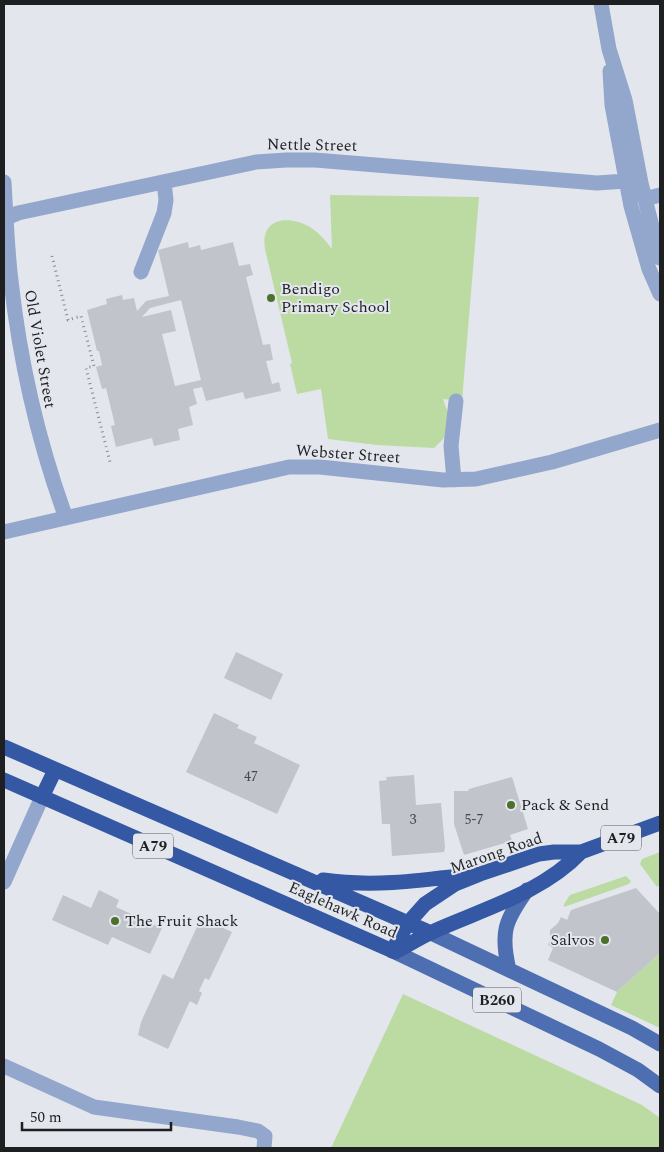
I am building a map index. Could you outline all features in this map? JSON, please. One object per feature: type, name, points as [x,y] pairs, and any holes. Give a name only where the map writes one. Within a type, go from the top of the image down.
[{"type":"highway","name":"Eaglehawk Road","points":[[4,747],[431,933]]},
{"type":"highway","points":[[42,798],[55,770]]},
{"type":"highway","name":"Eaglehawk Road","points":[[4,780],[393,952]]},
{"type":"highway","name":"Marong Road","points":[[393,952],[408,923],[425,904],[455,884],[539,854],[581,852],[660,823]]},
{"type":"highway","name":"Marong Road","points":[[393,952],[527,890],[562,871],[581,852]]},
{"type":"highway","points":[[295,874],[321,880],[364,884],[480,874]]},
{"type":"main road","points":[[510,970],[504,942],[505,931],[511,913],[527,890]]},
{"type":"main road","name":"Eaglehawk Road","points":[[431,933],[632,1028],[660,1044]]},
{"type":"main road","name":"Eaglehawk Road","points":[[393,952],[599,1049],[638,1070],[660,1086]]},
{"type":"street","points":[[601,4],[609,49],[612,105],[626,181],[640,241],[660,294]]},
{"type":"street","points":[[609,49],[625,100],[645,199],[660,258]]},
{"type":"street","name":"Nettle Street","points":[[5,218],[18,212],[256,162],[305,160],[597,183],[626,181]]},
{"type":"street","name":"Old Violet Street","points":[[4,182],[5,218],[11,282],[27,381],[47,462],[66,518]]},
{"type":"street","points":[[141,272],[164,213],[166,200],[164,182]]},
{"type":"street","points":[[645,199],[660,195]]},
{"type":"street","points":[[454,480],[451,446],[456,401]]},
{"type":"street","name":"Webster Street","points":[[4,532],[289,467],[320,467],[454,480],[476,479],[527,469],[660,430]]},
{"type":"street","points":[[4,882],[42,798]]},
{"type":"street","points":[[4,1066],[94,1107],[238,1127],[258,1132],[264,1142]]},
{"type":"path","points":[[52,256],[68,320],[81,316],[94,366],[86,368],[110,462]]},
{"type":"green space","points":[[330,195],[479,197],[462,401],[443,399],[449,416],[449,433],[434,448],[377,445],[328,439],[321,389],[297,394],[290,364],[292,363],[265,249],[265,238],[267,230],[272,225],[285,220],[293,221],[313,229],[332,249]]},
{"type":"green space","points":[[660,852],[660,885],[657,887],[640,864],[642,859]]},
{"type":"green space","points":[[626,876],[631,881],[629,884],[564,907],[570,895]]},
{"type":"green space","points":[[660,953],[660,1028],[611,1005],[617,992]]},
{"type":"green space","points":[[403,994],[642,1105],[660,1118],[660,1148],[331,1148]]},
{"type":"building","points":[[188,242],[189,248],[200,245],[201,250],[233,242],[239,266],[250,264],[253,275],[246,277],[263,345],[270,344],[273,360],[266,361],[272,384],[279,382],[281,391],[245,399],[243,392],[206,401],[202,387],[193,389],[197,404],[189,407],[193,425],[178,429],[180,440],[154,446],[152,438],[116,447],[111,426],[115,425],[106,388],[102,389],[96,367],[102,365],[87,310],[107,304],[106,299],[122,295],[123,300],[134,298],[137,311],[146,301],[169,296],[158,250]],"holes":[[[181,300],[201,380],[175,386],[162,334],[176,331],[171,310],[142,317],[150,308]]]},
{"type":"building","points":[[236,652],[283,674],[271,700],[224,678]]},
{"type":"building","points":[[214,713],[239,725],[237,728],[257,737],[254,743],[300,765],[277,814],[186,772]]},
{"type":"building","points":[[414,775],[416,805],[441,803],[444,852],[392,856],[390,824],[382,824],[379,781],[387,780],[386,777]]},
{"type":"building","points":[[512,777],[528,829],[510,835],[512,841],[464,855],[454,824],[454,791],[468,791],[469,789]]},
{"type":"building","name":"Salvos","points":[[636,888],[660,914],[660,953],[617,992],[548,960],[553,948],[548,945],[550,930],[558,923],[561,917],[567,920],[571,910]]},
{"type":"building","points":[[99,890],[119,900],[116,907],[162,928],[150,954],[112,937],[108,945],[52,920],[63,895],[91,908]]},
{"type":"building","points":[[201,918],[232,932],[209,980],[205,978],[199,991],[202,993],[197,1005],[190,1001],[168,1049],[138,1035],[141,1022],[163,974],[173,979]]},
{"type":"place","name":"Bendigo Primary School","points":[[271,298]]},
{"type":"place","name":"Pack & Send","points":[[511,805]]},
{"type":"place","name":"The Fruit Shack","points":[[115,921]]},
{"type":"place","name":"Salvos","points":[[605,940]]}]
